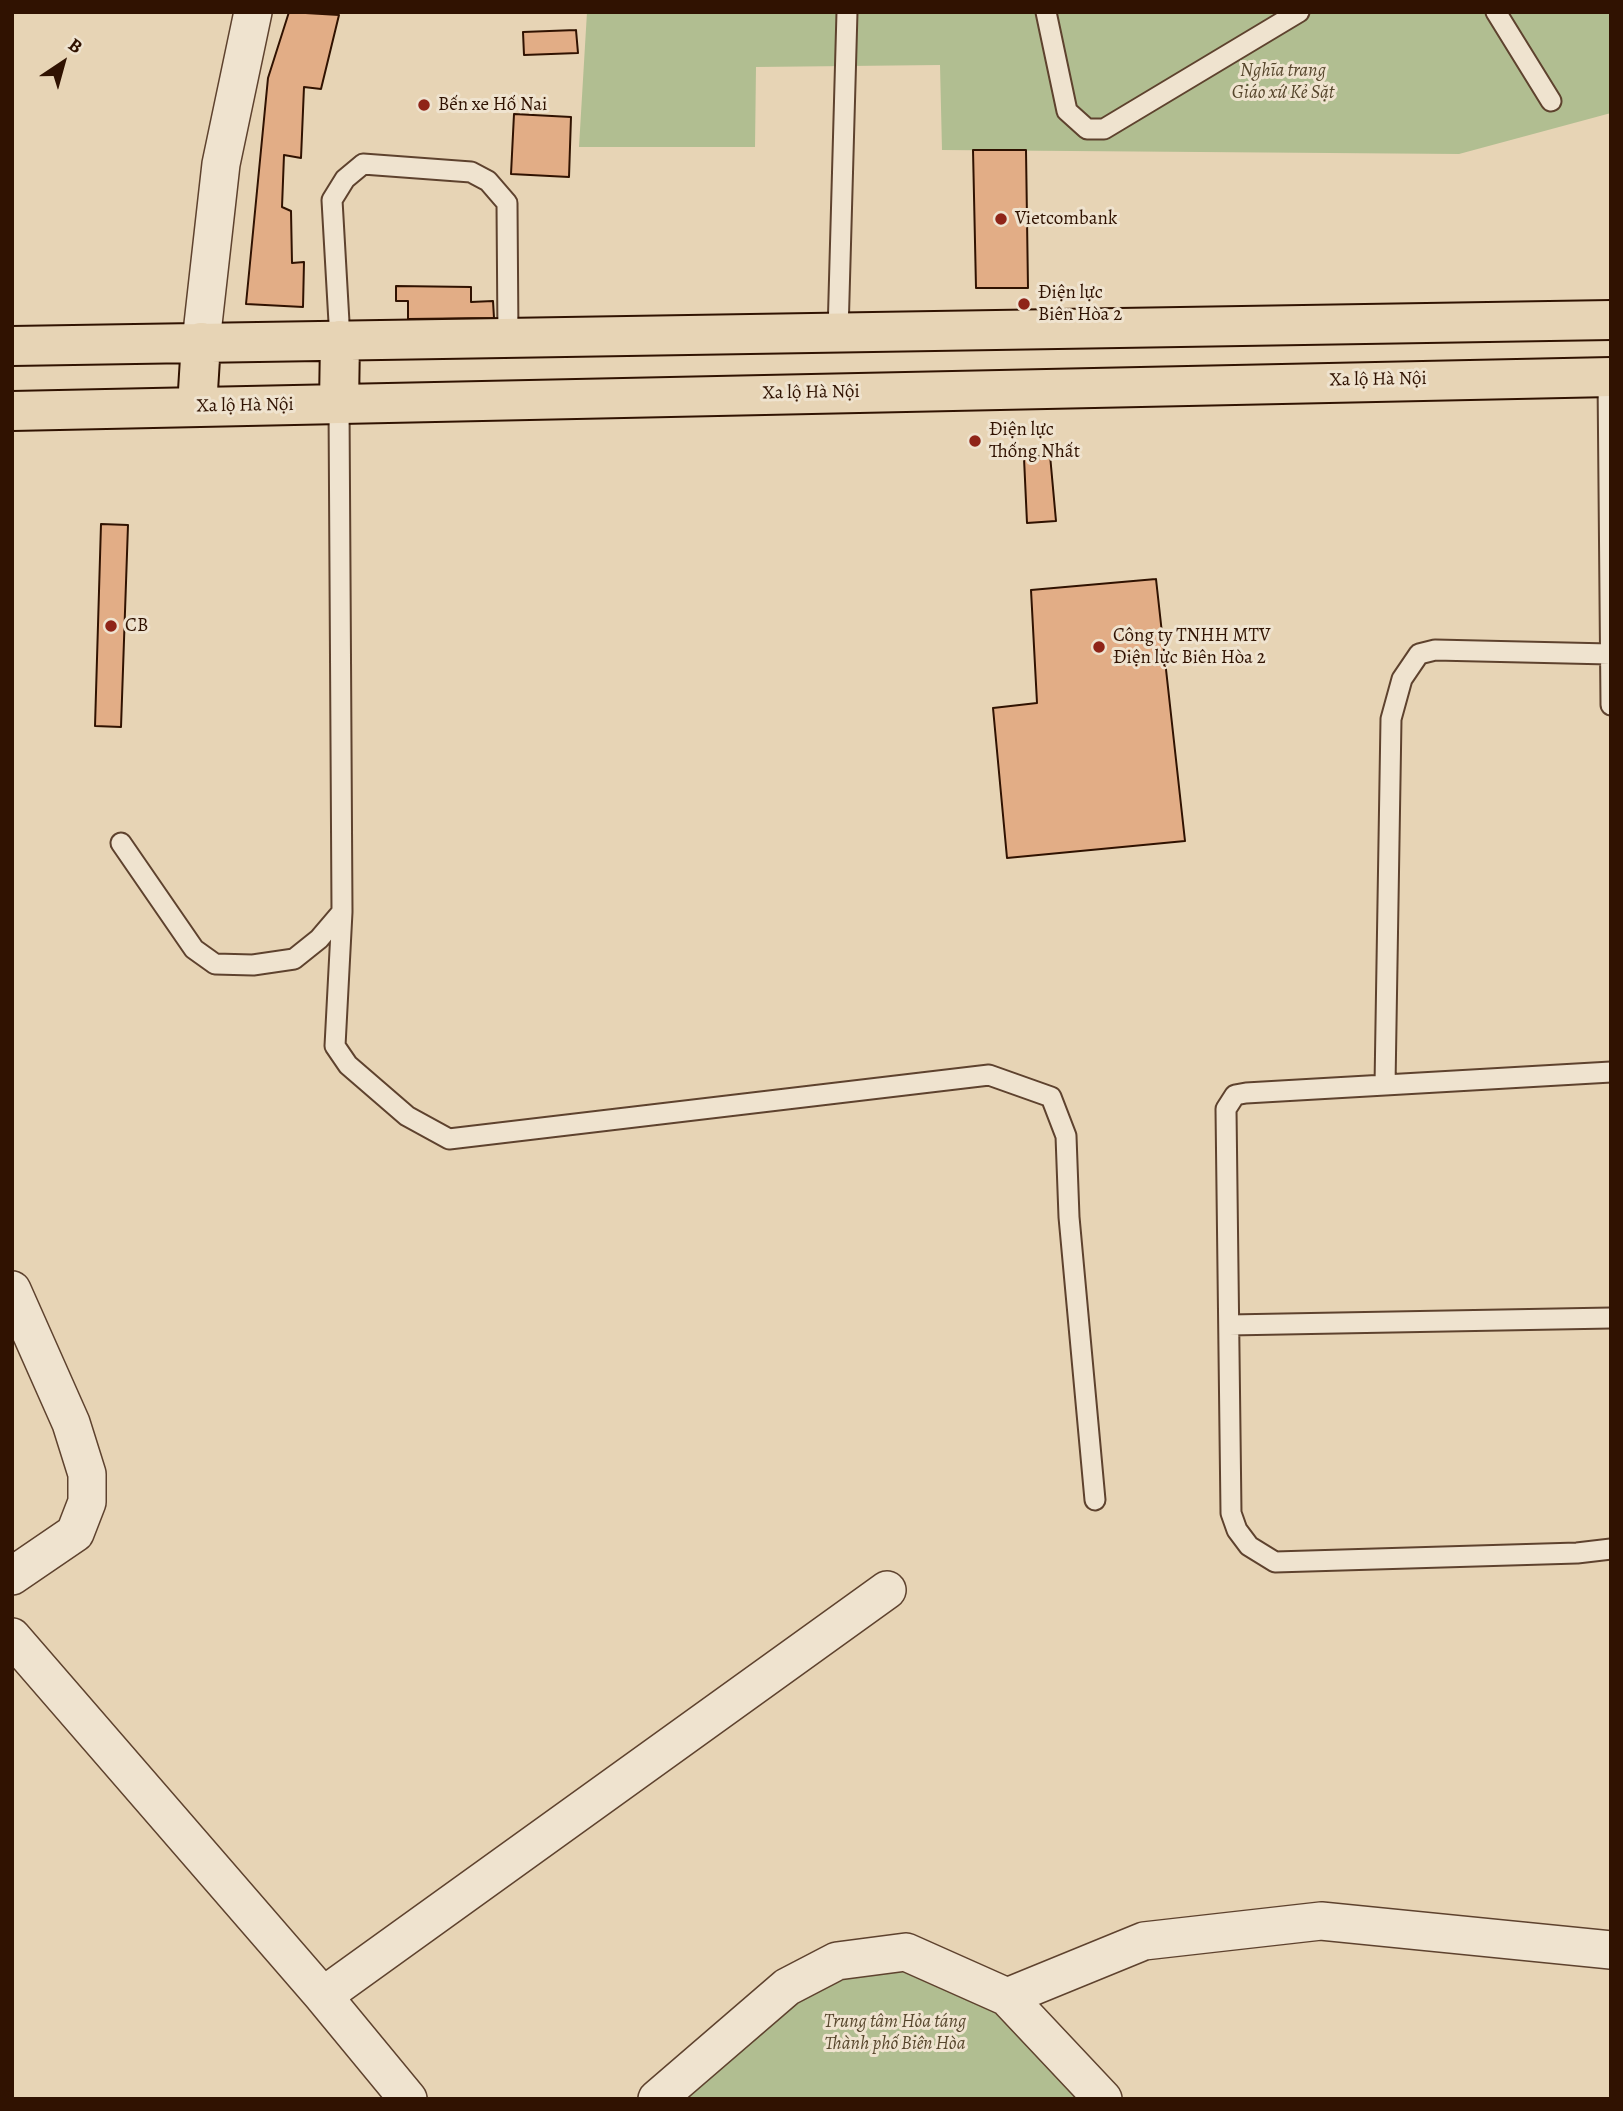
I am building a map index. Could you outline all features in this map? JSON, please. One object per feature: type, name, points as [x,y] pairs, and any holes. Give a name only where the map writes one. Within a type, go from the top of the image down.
[{"type":"highway","points":[[12,346],[1608,320],[1609,377]]},
{"type":"highway","points":[[339,404],[340,340]]},
{"type":"highway","points":[[197,407],[201,342]]},
{"type":"highway","name":"Xa lộ Hà Nội","points":[[12,411],[1609,377]]},
{"type":"street","points":[[201,342],[221,164],[253,12]]},
{"type":"street","points":[[12,1290],[71,1423],[87,1483],[87,1502],[75,1534],[12,1576]]},
{"type":"street","points":[[323,1996],[887,1590]]},
{"type":"street","points":[[12,1637],[323,1996],[408,2099]]},
{"type":"street","points":[[1007,1997],[1144,1941],[1321,1921],[1611,1950]]},
{"type":"street","points":[[657,2099],[787,1987],[838,1961],[905,1952],[1007,1997],[1103,2099]]},
{"type":"lane","points":[[838,333],[847,12]]},
{"type":"lane","points":[[1046,12],[1067,111],[1087,129],[1104,129],[1299,12]]},
{"type":"lane","points":[[1496,12],[1551,101]]},
{"type":"lane","points":[[340,340],[332,200],[345,179],[363,164],[471,172],[488,181],[507,203],[508,338]]},
{"type":"lane","points":[[1609,377],[1611,705]]},
{"type":"lane","points":[[339,404],[342,912],[335,1046],[348,1065],[407,1116],[449,1139],[989,1074],[1051,1097],[1066,1136],[1069,1217],[1095,1500]]},
{"type":"lane","points":[[1385,1085],[1391,719],[1402,680],[1419,654],[1435,650],[1610,654]]},
{"type":"lane","points":[[121,843],[194,949],[215,964],[253,965],[294,959],[319,939],[342,912]]},
{"type":"lane","points":[[1611,1072],[1235,1095],[1226,1110],[1231,1513],[1237,1531],[1249,1546],[1275,1562],[1577,1553],[1611,1549]]},
{"type":"lane","points":[[1229,1325],[1611,1318]]},
{"type":"green space","name":"Nghĩa trang Giáo xứ Kẻ Sặt","points":[[587,12],[1611,12],[1611,113],[1459,154],[942,150],[940,65],[756,67],[755,147],[579,147]]},
{"type":"green space","name":"Trung tâm Hỏa táng Thành phố Biên Hòa","points":[[905,1966],[995,2004],[1083,2099],[677,2099],[794,1998],[839,1974]]},
{"type":"building","points":[[289,12],[339,15],[321,89],[304,87],[301,158],[284,155],[282,207],[291,211],[292,263],[304,262],[303,307],[246,304],[268,78]]},
{"type":"building","points":[[576,30],[578,53],[524,55],[523,32]]},
{"type":"building","points":[[514,114],[571,117],[569,177],[511,174]]},
{"type":"building","name":"Vietcombank","points":[[973,150],[1026,150],[1028,288],[976,288]]},
{"type":"building","points":[[396,286],[471,287],[471,302],[493,301],[494,318],[408,319],[408,301],[396,301]]},
{"type":"building","points":[[1050,455],[1056,521],[1027,523],[1024,458]]},
{"type":"building","name":"CB","points":[[101,524],[128,525],[121,727],[95,726]]},
{"type":"building","name":"Công ty TNHH MTV Điện lực Biên Hòa 2","points":[[1156,579],[1185,841],[1007,858],[993,708],[1037,703],[1031,590]]},
{"type":"place","name":"Bến xe Hố Nai","points":[[424,105]]},
{"type":"place","name":"Vietcombank","points":[[1001,219]]},
{"type":"place","name":"Điện lực Biên Hòa 2","points":[[1024,304]]},
{"type":"place","name":"Điện lực Thống Nhất","points":[[975,441]]},
{"type":"place","name":"CB","points":[[111,626]]},
{"type":"place","name":"Công ty TNHH MTV Điện lực Biên Hòa 2","points":[[1099,647]]}]
